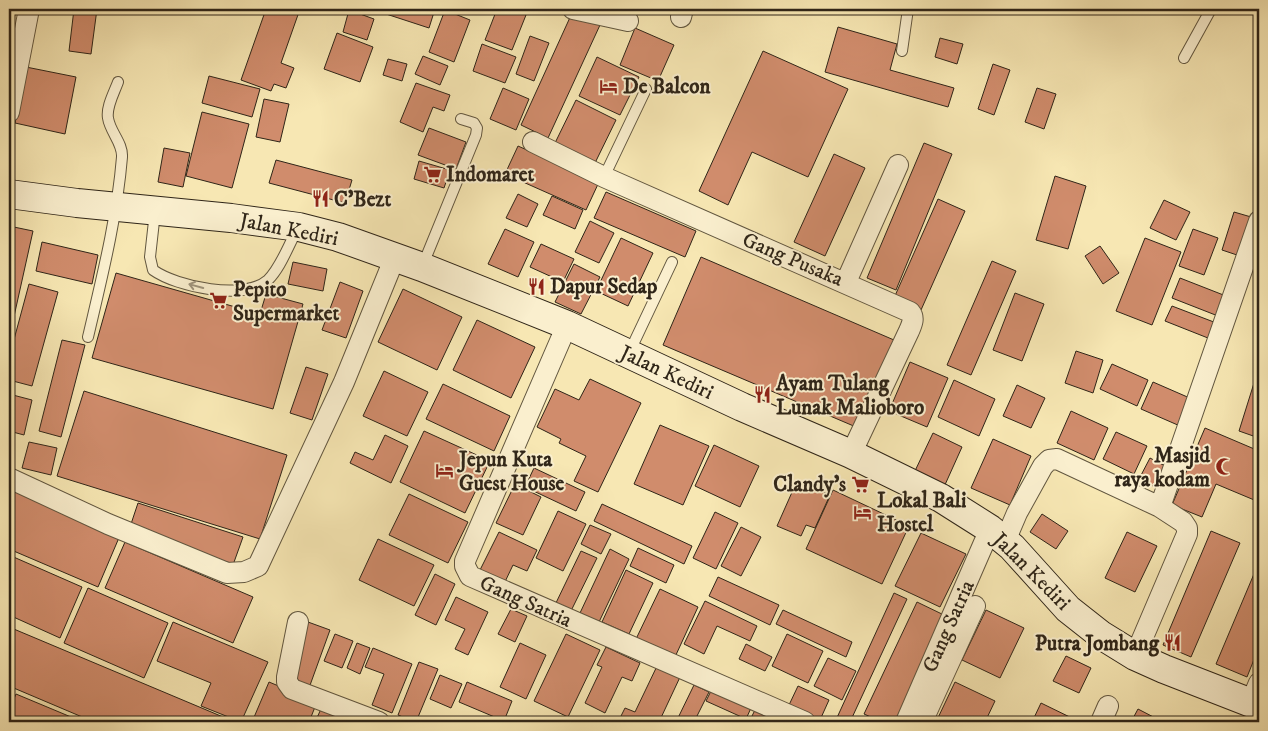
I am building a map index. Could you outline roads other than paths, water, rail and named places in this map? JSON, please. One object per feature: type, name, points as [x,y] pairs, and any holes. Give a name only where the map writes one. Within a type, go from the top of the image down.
[{"type":"main road","name":"Jalan Kediri","points":[[9,194],[77,204],[231,218],[299,227],[338,237],[422,266],[567,325],[742,407],[850,454],[941,498],[998,535],[1068,609],[1101,635],[1135,656],[1257,705]]},
{"type":"street","points":[[9,112],[11,89],[29,9]]},
{"type":"street","points":[[573,9],[628,21]]},
{"type":"street","name":"Gang Pusaka","points":[[533,142],[604,177],[846,282],[910,312],[913,318],[909,331],[850,454]]},
{"type":"street","points":[[846,282],[898,165]]},
{"type":"street","points":[[1135,656],[1187,534],[1187,528],[1183,522],[1160,507],[1259,221]]},
{"type":"street","points":[[9,478],[108,524],[227,573],[244,572],[258,566],[344,382],[395,257]]},
{"type":"street","name":"Gang Satria","points":[[567,325],[465,561],[466,571],[470,576],[804,722]]},
{"type":"street","name":"Gang Satria","points":[[906,722],[998,535],[1017,513],[1043,466],[1049,460],[1057,459],[1160,507]]},
{"type":"street","points":[[922,722],[975,606]]},
{"type":"street","points":[[298,622],[287,677],[289,686],[292,689],[379,722]]},
{"type":"lane","points":[[902,51],[908,9]]},
{"type":"lane","points":[[1184,58],[1211,9]]},
{"type":"lane","points":[[88,336],[110,248],[117,207],[122,152],[108,121],[108,116],[112,96],[118,82]]},
{"type":"lane","points":[[604,177],[646,89]]},
{"type":"lane","points":[[422,266],[476,135],[477,128],[474,123],[461,119]]},
{"type":"lane","points":[[155,212],[150,257],[153,270],[184,283],[218,290],[249,289],[265,282],[275,270],[299,227]]},
{"type":"lane","points":[[628,354],[672,262]]},
{"type":"place","name":"De Balcon","points":[[609,86]]},
{"type":"place","name":"Indomaret","points":[[432,174]]},
{"type":"place","name":"C'Bezt","points":[[320,199]]},
{"type":"place","name":"Dapur Sedap","points":[[536,286]]},
{"type":"place","name":"Pepito Supermarket","points":[[219,301]]},
{"type":"place","name":"Ayam Tulang Lunak Malioboro","points":[[762,395]]},
{"type":"place","name":"Masjid raya kodam","points":[[1224,467]]},
{"type":"place","name":"Jepun Kuta Guest House","points":[[445,471]]},
{"type":"place","name":"Clandy's","points":[[860,484]]},
{"type":"place","name":"Lokal Bali Hostel","points":[[863,512]]},
{"type":"place","name":"Putra Jombang","points":[[1173,643]]}]
